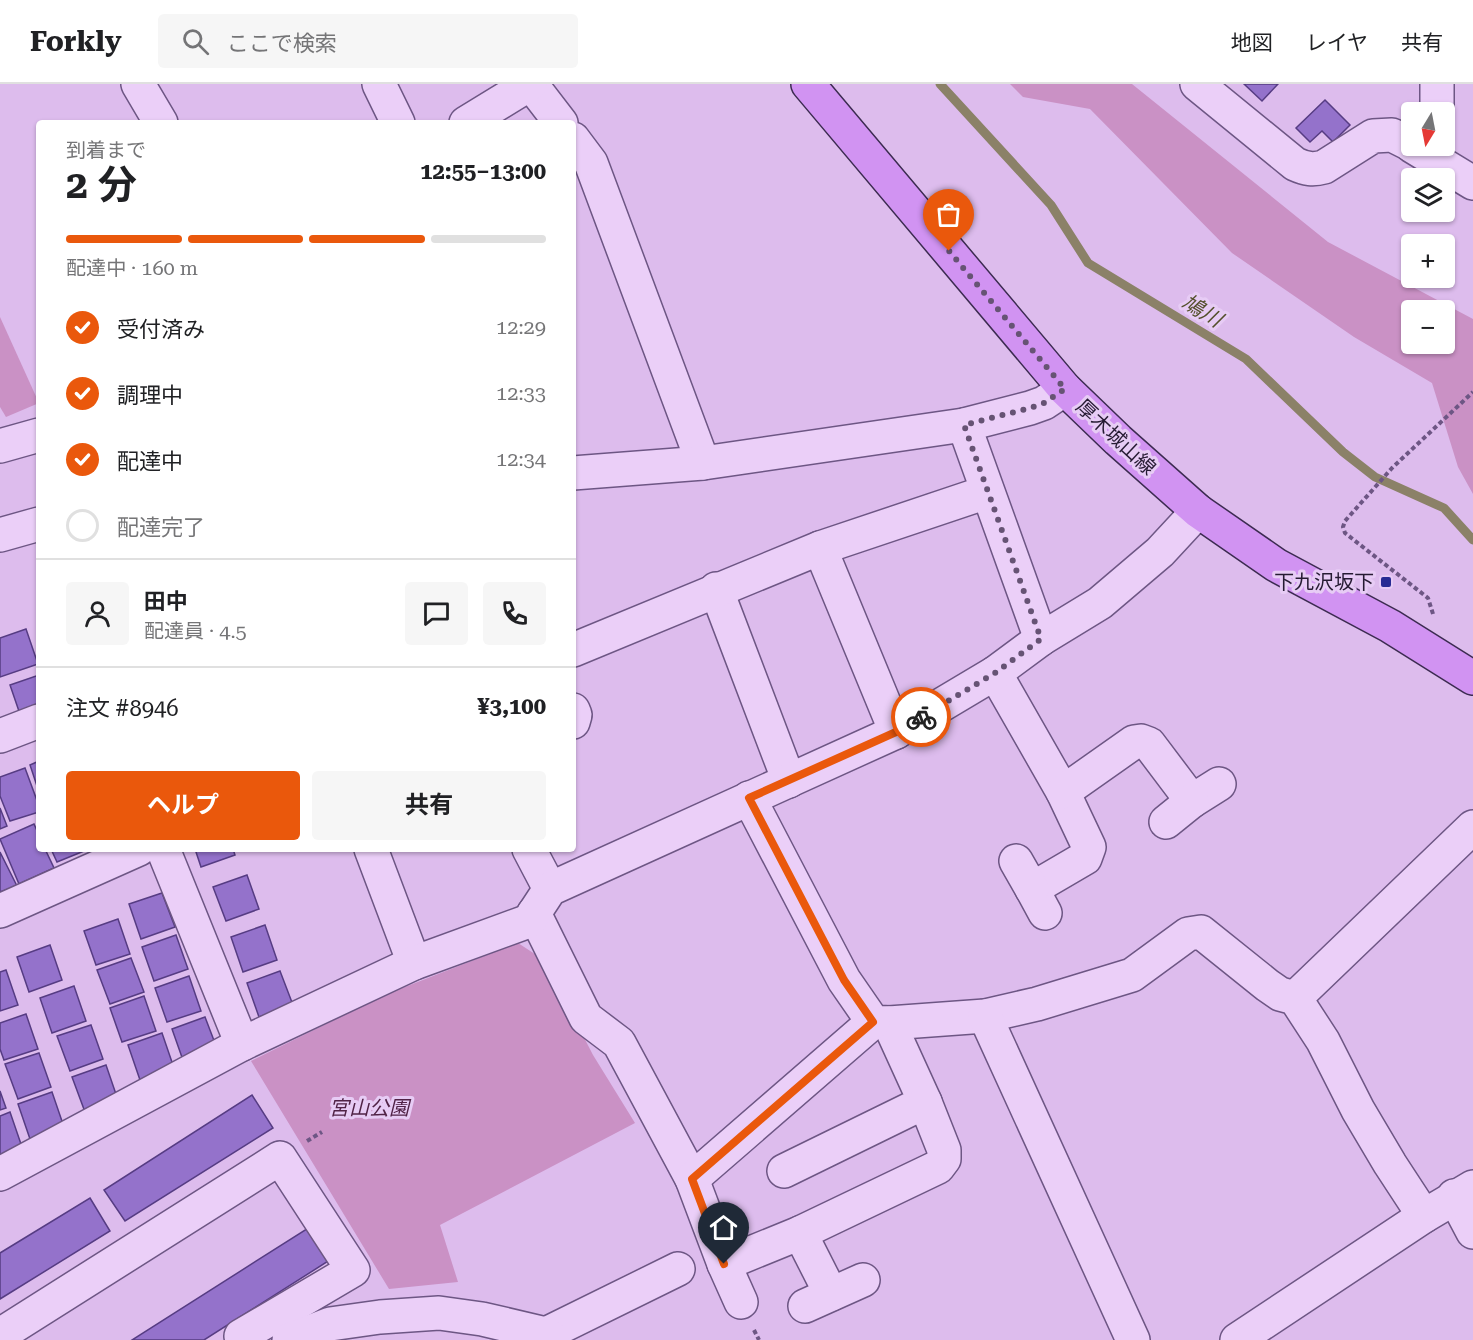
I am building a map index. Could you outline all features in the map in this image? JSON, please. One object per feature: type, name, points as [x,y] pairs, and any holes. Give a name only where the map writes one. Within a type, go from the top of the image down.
[{"type":"main road","name":"厚木城山線","points":[[808,84],[1065,389],[1118,440],[1198,511],[1276,565],[1390,626],[1473,678]]},
{"type":"street","points":[[138,84],[159,120]]},
{"type":"street","points":[[379,84],[397,120]]},
{"type":"street","points":[[471,120],[531,84],[559,120]]},
{"type":"street","points":[[1197,84],[1295,164],[1305,168],[1315,170],[1324,167],[1373,136],[1392,135],[1401,139]]},
{"type":"street","points":[[1437,84],[1437,102]]},
{"type":"street","points":[[576,143],[591,163],[703,463]]},
{"type":"street","points":[[1432,156],[1473,183]]},
{"type":"street","points":[[576,473],[703,463],[964,425],[1030,408],[1044,403],[1065,389]]},
{"type":"street","points":[[964,425],[1041,639]]},
{"type":"street","points":[[1,443],[36,436]]},
{"type":"street","points":[[576,649],[820,548],[987,492]]},
{"type":"street","points":[[0,1174],[242,1044],[414,963],[529,921],[542,901],[749,798],[896,732],[995,673],[1041,639],[1100,603],[1160,552],[1198,511]]},
{"type":"street","points":[[0,535],[36,525]]},
{"type":"street","points":[[820,548],[896,732]]},
{"type":"street","points":[[716,589],[789,781]]},
{"type":"street","points":[[995,673],[1063,792],[1089,848],[1085,858],[1039,901],[1016,861]]},
{"type":"street","points":[[0,736],[36,722]]},
{"type":"street","points":[[1063,792],[1134,742],[1141,741],[1149,744],[1205,792],[1166,822]]},
{"type":"street","points":[[724,1264],[800,1233],[938,1167],[944,1159],[944,1150],[925,1102],[881,1023],[844,980],[749,798]]},
{"type":"street","points":[[1295,998],[1473,827]]},
{"type":"street","points":[[0,911],[133,852]]},
{"type":"street","points":[[164,852],[242,1044]]},
{"type":"street","points":[[372,852],[414,963]]},
{"type":"street","points":[[530,852],[542,901],[586,1018],[619,1043],[692,1179],[741,1302]]},
{"type":"street","points":[[692,1179],[881,1023],[985,1016],[1037,1004],[1132,975],[1188,934],[1201,932],[1267,985],[1280,994],[1295,998],[1323,1041],[1358,1110],[1424,1216]]},
{"type":"street","points":[[985,1016],[1133,1340]]},
{"type":"street","points":[[784,1171],[925,1102]]},
{"type":"street","points":[[0,1335],[280,1158],[352,1270],[241,1336],[242,1340]]},
{"type":"street","points":[[1237,1340],[1464,1192],[1473,1232]]},
{"type":"street","points":[[800,1233],[818,1300],[863,1280]]},
{"type":"street","points":[[289,1340],[330,1324],[380,1317],[439,1313],[482,1319],[550,1337],[678,1269]]},
{"type":"path","points":[[1433,621],[1428,598],[1345,533],[1343,527],[1345,521],[1392,468],[1473,392]]},
{"type":"green space","points":[[1010,84],[1132,84],[1328,242],[1401,281],[1401,288],[1415,288],[1437,300],[1401,300],[1401,354],[1455,354],[1455,309],[1473,319],[1473,494],[1458,467],[1432,383],[1354,337],[1232,253],[1090,109],[1023,97]]},
{"type":"green space","points":[[0,317],[36,396],[36,404],[6,417],[0,407]]},
{"type":"green space","name":"宮山公園","points":[[518,943],[544,960],[593,1055],[635,1123],[440,1225],[458,1282],[389,1289],[251,1061],[387,994]]},
{"type":"building","points":[[1244,84],[1278,84],[1262,101]]},
{"type":"building","points":[[1325,100],[1350,125],[1333,142],[1322,131],[1310,142],[1296,128]]},
{"type":"building","points":[[26,629],[36,665],[0,677],[0,638]]},
{"type":"building","points":[[36,676],[36,715],[22,720],[10,685]]},
{"type":"building","points":[[36,762],[36,783],[30,765]]},
{"type":"building","points":[[25,768],[36,798],[36,813],[10,821],[0,796],[0,777]]},
{"type":"building","points":[[0,808],[7,826],[0,829]]},
{"type":"building","points":[[34,824],[36,852],[46,852],[54,868],[19,884],[0,839]]},
{"type":"building","points":[[0,852],[17,886],[0,892]]},
{"type":"building","points":[[52,852],[82,852],[57,862]]},
{"type":"building","points":[[196,852],[234,852],[235,855],[201,867]]},
{"type":"building","points":[[247,875],[259,909],[226,921],[213,887]]},
{"type":"building","points":[[162,893],[175,927],[141,939],[129,904]]},
{"type":"building","points":[[118,919],[130,954],[96,965],[84,931]]},
{"type":"building","points":[[265,925],[277,960],[243,972],[231,937]]},
{"type":"building","points":[[176,935],[188,969],[154,981],[142,947]]},
{"type":"building","points":[[50,945],[62,980],[29,992],[17,957]]},
{"type":"building","points":[[131,958],[144,992],[110,1004],[97,970]]},
{"type":"building","points":[[6,970],[18,1005],[0,1011],[0,972]]},
{"type":"building","points":[[280,971],[293,1005],[259,1017],[247,983]]},
{"type":"building","points":[[189,976],[201,1011],[167,1022],[155,988]]},
{"type":"building","points":[[74,986],[86,1021],[52,1033],[40,998]]},
{"type":"building","points":[[144,996],[156,1031],[122,1042],[110,1008]]},
{"type":"building","points":[[26,1014],[38,1049],[4,1060],[0,1049],[0,1023]]},
{"type":"building","points":[[205,1017],[218,1051],[184,1063],[172,1029]]},
{"type":"building","points":[[91,1025],[103,1059],[70,1071],[57,1036]]},
{"type":"building","points":[[162,1033],[174,1068],[140,1080],[128,1045]]},
{"type":"building","points":[[39,1053],[51,1087],[18,1099],[5,1064]]},
{"type":"building","points":[[106,1065],[118,1100],[85,1112],[72,1077]]},
{"type":"building","points":[[0,1091],[6,1108],[0,1110]]},
{"type":"building","points":[[52,1092],[64,1127],[30,1139],[18,1104]]},
{"type":"building","points":[[252,1095],[273,1128],[125,1221],[104,1190]]},
{"type":"building","points":[[10,1112],[22,1147],[0,1155],[0,1116]]},
{"type":"building","points":[[90,1198],[110,1231],[0,1299],[0,1253]]},
{"type":"building","points":[[313,1225],[333,1258],[204,1340],[132,1340]]},
{"type":"waterway","name":"鳩川","points":[[940,84],[1051,205],[1088,263],[1246,359],[1343,452],[1375,477],[1444,508],[1473,540]]},
{"type":"way so far","points":[[921,717],[995,673],[1041,639],[964,425],[1030,408],[1044,403],[1065,389],[949,251]]},
{"type":"place","name":"下九沢坂下","points":[[1386,582]]},
{"type":"route","points":[[724,1264],[692,1179],[873,1022],[844,980],[749,798],[896,732],[921,717]]}]
